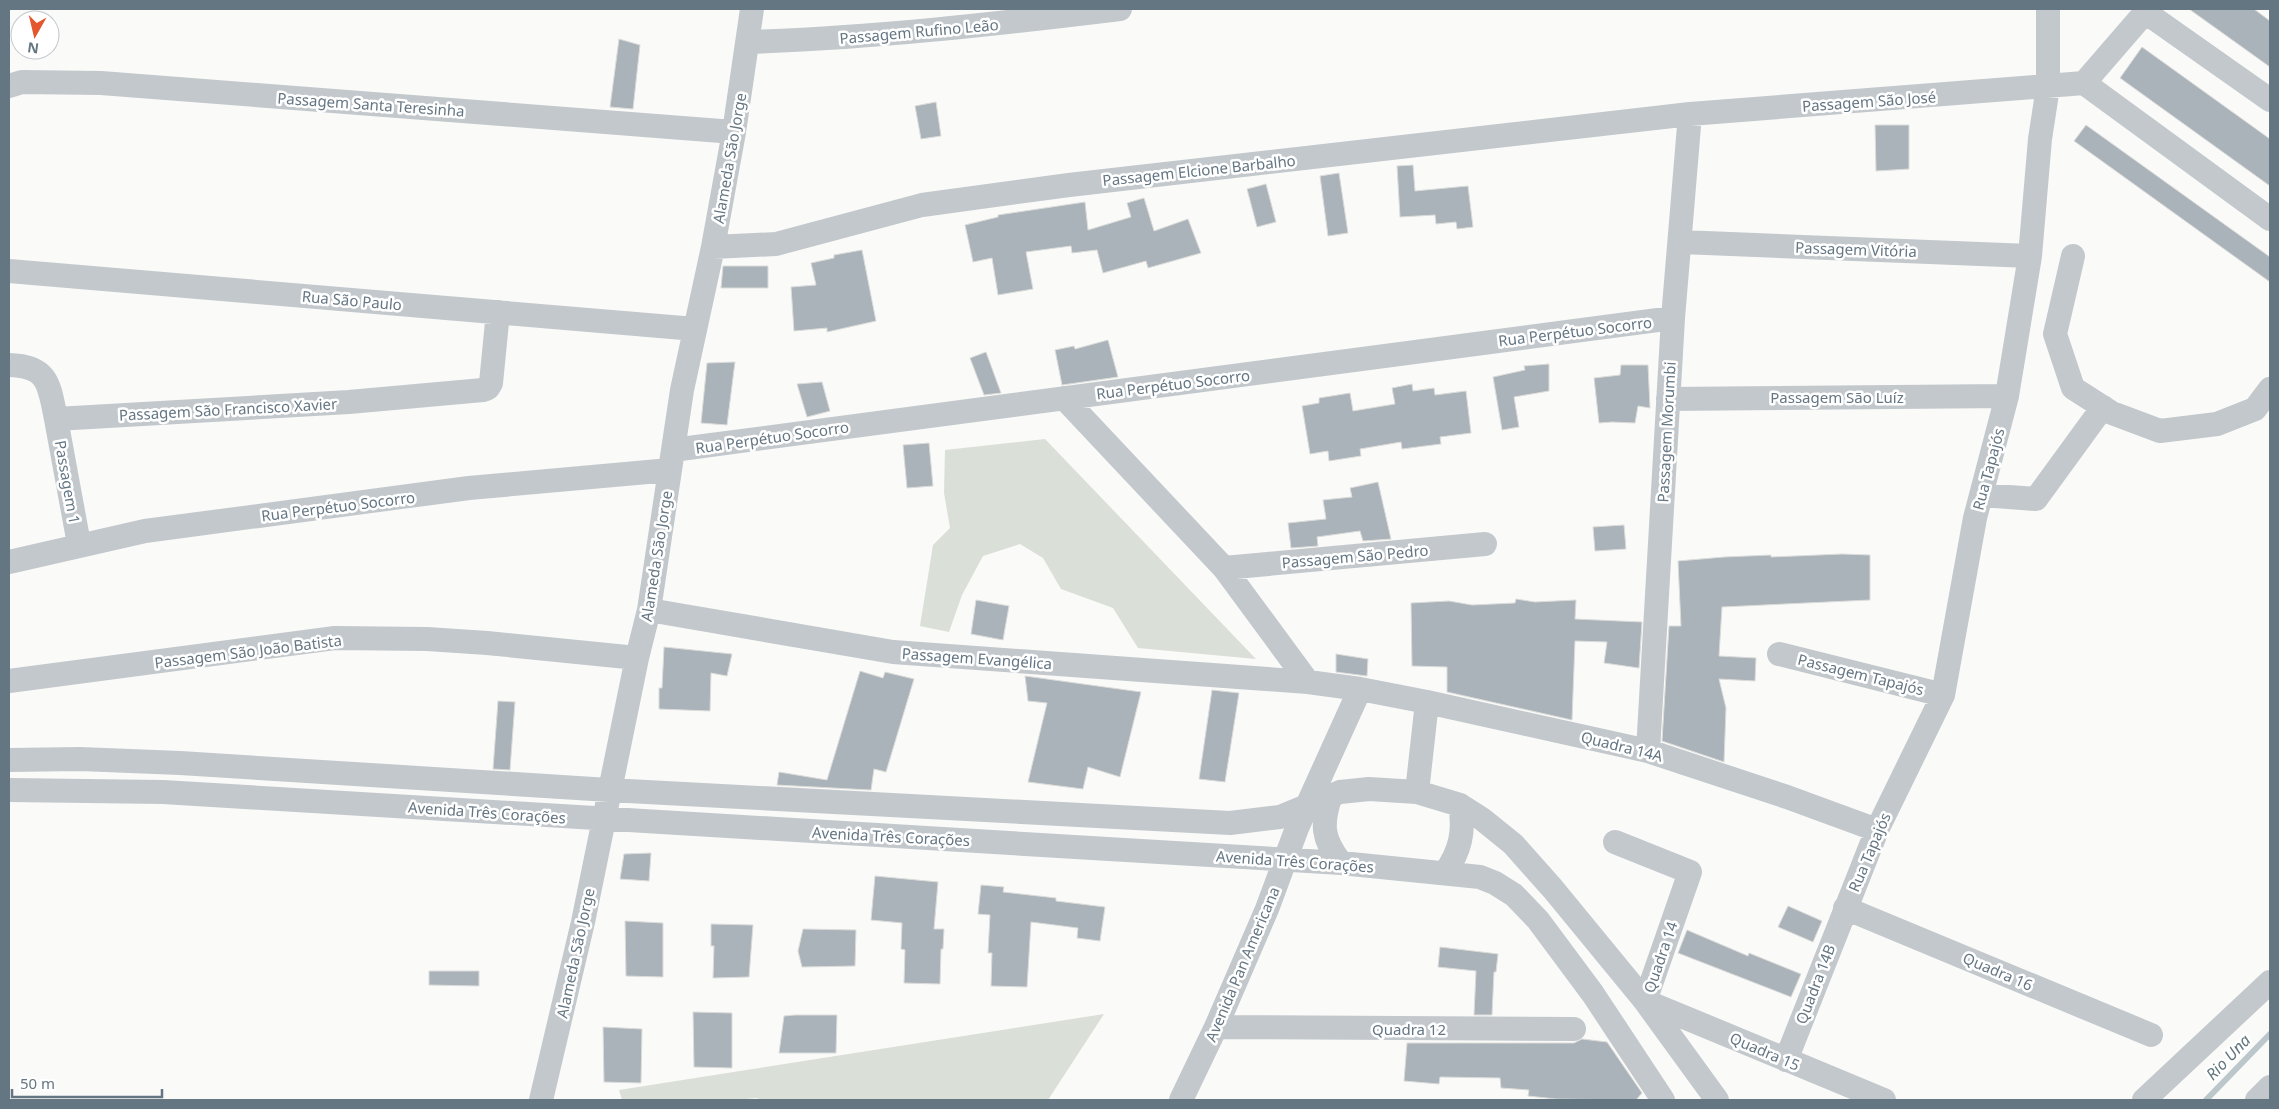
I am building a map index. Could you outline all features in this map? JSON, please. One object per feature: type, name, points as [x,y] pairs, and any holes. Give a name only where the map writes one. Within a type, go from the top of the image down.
[{"type":"street","name":"Alameda São Jorge","points":[[541,1100],[568,992],[609,790],[649,610],[682,390],[713,247],[734,132],[752,9]]},
{"type":"street","name":"Passagem Rufino Leão","points":[[748,42],[833,39],[1120,9]]},
{"type":"street","name":"Rua Tapajós","points":[[1845,908],[1877,830],[1943,695],[1980,495],[2007,396],[2030,256],[2040,139],[2048,87],[2048,9]]},
{"type":"street","points":[[2270,100],[2146,10],[2084,83],[2270,219]]},
{"type":"street","name":"Passagem Santa Teresinha","points":[[9,86],[22,82],[101,83],[734,132]]},
{"type":"street","name":"Passagem São José","points":[[1690,114],[2084,83]]},
{"type":"street","name":"Passagem Morumbi","points":[[1648,751],[1673,318],[1681,242],[1690,114]]},
{"type":"street","name":"Passagem Elcione Barbalho","points":[[713,247],[776,244],[922,206],[1069,185],[1690,114]]},
{"type":"street","name":"Passagem Vitória","points":[[1681,242],[2030,256]]},
{"type":"street","points":[[2073,256],[2055,334],[2073,388],[2102,407],[2160,431],[2217,424],[2255,409],[2270,390]]},
{"type":"street","name":"Rua São Paulo","points":[[9,271],[695,329]]},
{"type":"street","name":"Passagem São Francisco Xavier","points":[[56,419],[349,402],[483,390],[488,388],[491,383],[498,312]]},
{"type":"street","name":"Rua Perpétuo Socorro","points":[[9,562],[79,544],[145,531],[671,460],[1064,398],[1673,318]]},
{"type":"street","points":[[9,365],[37,370],[48,382],[56,419]]},
{"type":"street","name":"Passagem São Luíz","points":[[1668,399],[2007,396]]},
{"type":"street","points":[[1064,398],[1224,568],[1308,682]]},
{"type":"street","points":[[1980,495],[2036,499],[2102,407]]},
{"type":"street","name":"Passagem 1","points":[[56,419],[79,544]]},
{"type":"street","name":"Passagem São Pedro","points":[[1224,568],[1485,544]]},
{"type":"street","name":"Passagem Evangélica","points":[[649,610],[893,652],[1308,682],[1360,689]]},
{"type":"street","name":"Passagem São João Batista","points":[[9,681],[335,638],[427,639],[637,658]]},
{"type":"street","name":"Passagem Tapajós","points":[[1779,654],[1943,695]]},
{"type":"street","name":"Quadra 14A","points":[[1360,689],[1648,751],[1787,797],[1877,830]]},
{"type":"street","name":"Avenida Pan Americana","points":[[1181,1100],[1216,1027],[1267,909],[1306,807],[1360,689]]},
{"type":"street","points":[[1417,792],[1427,702]]},
{"type":"street","name":"Avenida Três Corações","points":[[9,760],[80,759],[180,763],[609,790],[1230,823],[1272,819],[1306,807],[1331,795],[1368,789],[1417,792],[1460,805],[1482,819],[1513,844],[1645,1000]]},
{"type":"street","name":"Avenida Três Corações","points":[[9,790],[162,792],[604,820],[1285,859],[1480,877],[1495,883],[1514,895],[1538,920],[1593,994],[1663,1100]]},
{"type":"street","points":[[1331,795],[1325,814],[1324,832],[1330,849],[1341,863]]},
{"type":"street","points":[[1444,873],[1455,858],[1461,841],[1463,823],[1460,805]]},
{"type":"street","name":"Quadra 14","points":[[1615,842],[1690,872],[1645,1000],[1718,1100]]},
{"type":"street","name":"Quadra 16","points":[[1845,908],[2151,1035]]},
{"type":"street","name":"Quadra 14B","points":[[1786,1060],[1845,908]]},
{"type":"street","points":[[2144,1100],[2270,982]]},
{"type":"street","name":"Quadra 15","points":[[1645,1000],[1884,1100]]},
{"type":"street","name":"Quadra 12","points":[[1216,1027],[1574,1029]]},
{"type":"street","points":[[2257,1100],[2270,1087]]},
{"type":"shaded area","points":[[1045,439],[1256,659],[1138,648],[1113,608],[1061,589],[1043,558],[1020,544],[983,556],[962,595],[949,632],[920,626],[933,545],[950,528],[944,493],[945,450]]},
{"type":"shaded area","points":[[1104,1014],[1048,1100],[760,1100],[757,1098],[736,1100],[622,1100],[619,1090]]},
{"type":"building","points":[[2189,9],[2254,9],[2270,21],[2270,67]]},
{"type":"building","points":[[619,39],[640,45],[633,109],[610,107]]},
{"type":"building","points":[[2142,47],[2270,139],[2270,186],[2120,78]]},
{"type":"building","points":[[936,102],[941,136],[921,139],[915,106]]},
{"type":"building","points":[[1875,125],[1909,125],[1909,169],[1876,171]]},
{"type":"building","points":[[2086,125],[2270,257],[2270,282],[2074,141]]},
{"type":"building","points":[[1413,165],[1415,191],[1468,186],[1473,227],[1457,229],[1456,222],[1436,224],[1435,215],[1400,217],[1397,166]]},
{"type":"building","points":[[1339,173],[1348,233],[1328,236],[1320,176]]},
{"type":"building","points":[[1266,184],[1276,222],[1257,227],[1247,189]]},
{"type":"building","points":[[1144,198],[1154,231],[1188,219],[1201,253],[1148,268],[1146,261],[1103,273],[1097,250],[1072,253],[1071,246],[1026,252],[1033,289],[998,295],[992,258],[973,262],[965,225],[998,217],[998,215],[1085,202],[1088,230],[1131,217],[1127,203]]},
{"type":"building","points":[[862,250],[876,321],[827,332],[827,328],[794,331],[791,287],[816,285],[811,263],[834,258],[834,255]]},
{"type":"building","points":[[723,266],[768,266],[768,288],[721,288]]},
{"type":"building","points":[[1108,340],[1118,377],[1062,385],[1055,350],[1074,346],[1075,349]]},
{"type":"building","points":[[986,352],[1001,393],[984,395],[970,358]]},
{"type":"building","points":[[735,362],[727,425],[701,423],[707,363]]},
{"type":"building","points":[[1549,364],[1549,391],[1514,397],[1519,427],[1502,430],[1493,377],[1525,370],[1524,366]]},
{"type":"building","points":[[1621,365],[1648,365],[1650,408],[1638,406],[1635,423],[1599,423],[1594,378],[1620,375]]},
{"type":"building","points":[[822,382],[830,411],[807,417],[797,384]]},
{"type":"building","points":[[1412,384],[1413,391],[1434,388],[1435,395],[1466,391],[1471,433],[1440,437],[1441,444],[1402,449],[1401,442],[1360,449],[1361,456],[1329,461],[1328,451],[1310,454],[1302,406],[1319,403],[1319,398],[1350,393],[1353,411],[1395,404],[1392,388]]},
{"type":"building","points":[[929,443],[933,486],[907,488],[903,445]]},
{"type":"building","points":[[1378,482],[1391,539],[1363,541],[1360,531],[1317,537],[1318,546],[1291,548],[1288,523],[1326,519],[1323,500],[1352,497],[1350,488]]},
{"type":"building","points":[[1624,525],[1626,549],[1595,551],[1593,527]]},
{"type":"building","points":[[1870,555],[1870,600],[1722,607],[1719,656],[1756,658],[1755,681],[1719,679],[1726,708],[1724,762],[1662,741],[1669,626],[1681,626],[1678,561],[1724,557]]},
{"type":"building","points":[[1516,599],[1535,602],[1576,600],[1575,619],[1642,622],[1639,668],[1604,663],[1607,642],[1575,641],[1572,720],[1447,692],[1447,667],[1412,666],[1411,603],[1449,601],[1472,605],[1515,603]]},
{"type":"building","points":[[976,600],[1009,606],[1003,640],[971,634]]},
{"type":"building","points":[[664,647],[732,654],[727,676],[711,673],[710,711],[659,709],[659,688],[662,688]]},
{"type":"building","points":[[1336,654],[1368,659],[1367,676],[1336,672]]},
{"type":"building","points":[[860,671],[883,678],[885,672],[914,679],[886,772],[874,769],[871,790],[777,785],[779,772],[827,780]]},
{"type":"building","points":[[1025,676],[1141,692],[1120,777],[1088,767],[1083,789],[1028,782],[1047,703],[1028,701]]},
{"type":"building","points":[[1212,690],[1239,693],[1225,782],[1199,779]]},
{"type":"building","points":[[498,701],[515,702],[510,770],[493,769]]},
{"type":"building","points":[[651,853],[649,881],[620,879],[624,854]]},
{"type":"building","points":[[875,876],[938,882],[934,929],[944,929],[943,949],[941,949],[940,984],[904,983],[905,950],[901,949],[902,923],[871,920]]},
{"type":"building","points":[[981,885],[1004,887],[1003,892],[1056,898],[1056,901],[1105,907],[1100,941],[1077,938],[1078,928],[1031,922],[1027,987],[991,986],[992,953],[988,953],[990,915],[978,914]]},
{"type":"building","points":[[1788,906],[1822,921],[1813,942],[1778,927]]},
{"type":"building","points":[[625,921],[663,923],[663,977],[626,976]]},
{"type":"building","points":[[711,924],[753,925],[749,977],[713,978],[714,946],[711,946]]},
{"type":"building","points":[[803,929],[856,930],[855,966],[802,967],[798,951]]},
{"type":"building","points":[[1687,930],[1748,956],[1749,953],[1801,974],[1791,997],[1678,953]]},
{"type":"building","points":[[1440,947],[1498,954],[1496,972],[1494,972],[1492,1015],[1474,1015],[1476,971],[1438,967]]},
{"type":"building","points":[[429,971],[479,971],[479,986],[429,985]]},
{"type":"building","points":[[693,1012],[732,1013],[732,1068],[694,1067]]},
{"type":"building","points":[[837,1015],[836,1053],[779,1053],[784,1016]]},
{"type":"building","points":[[603,1027],[642,1029],[641,1083],[604,1082]]},
{"type":"building","points":[[1582,1039],[1607,1042],[1642,1093],[1636,1100],[1556,1099],[1528,1096],[1529,1090],[1501,1088],[1500,1078],[1440,1077],[1439,1084],[1404,1081],[1407,1043],[1574,1043]]},
{"type":"waterway","name":"Rio Una","points":[[2206,1100],[2270,1034]]}]
